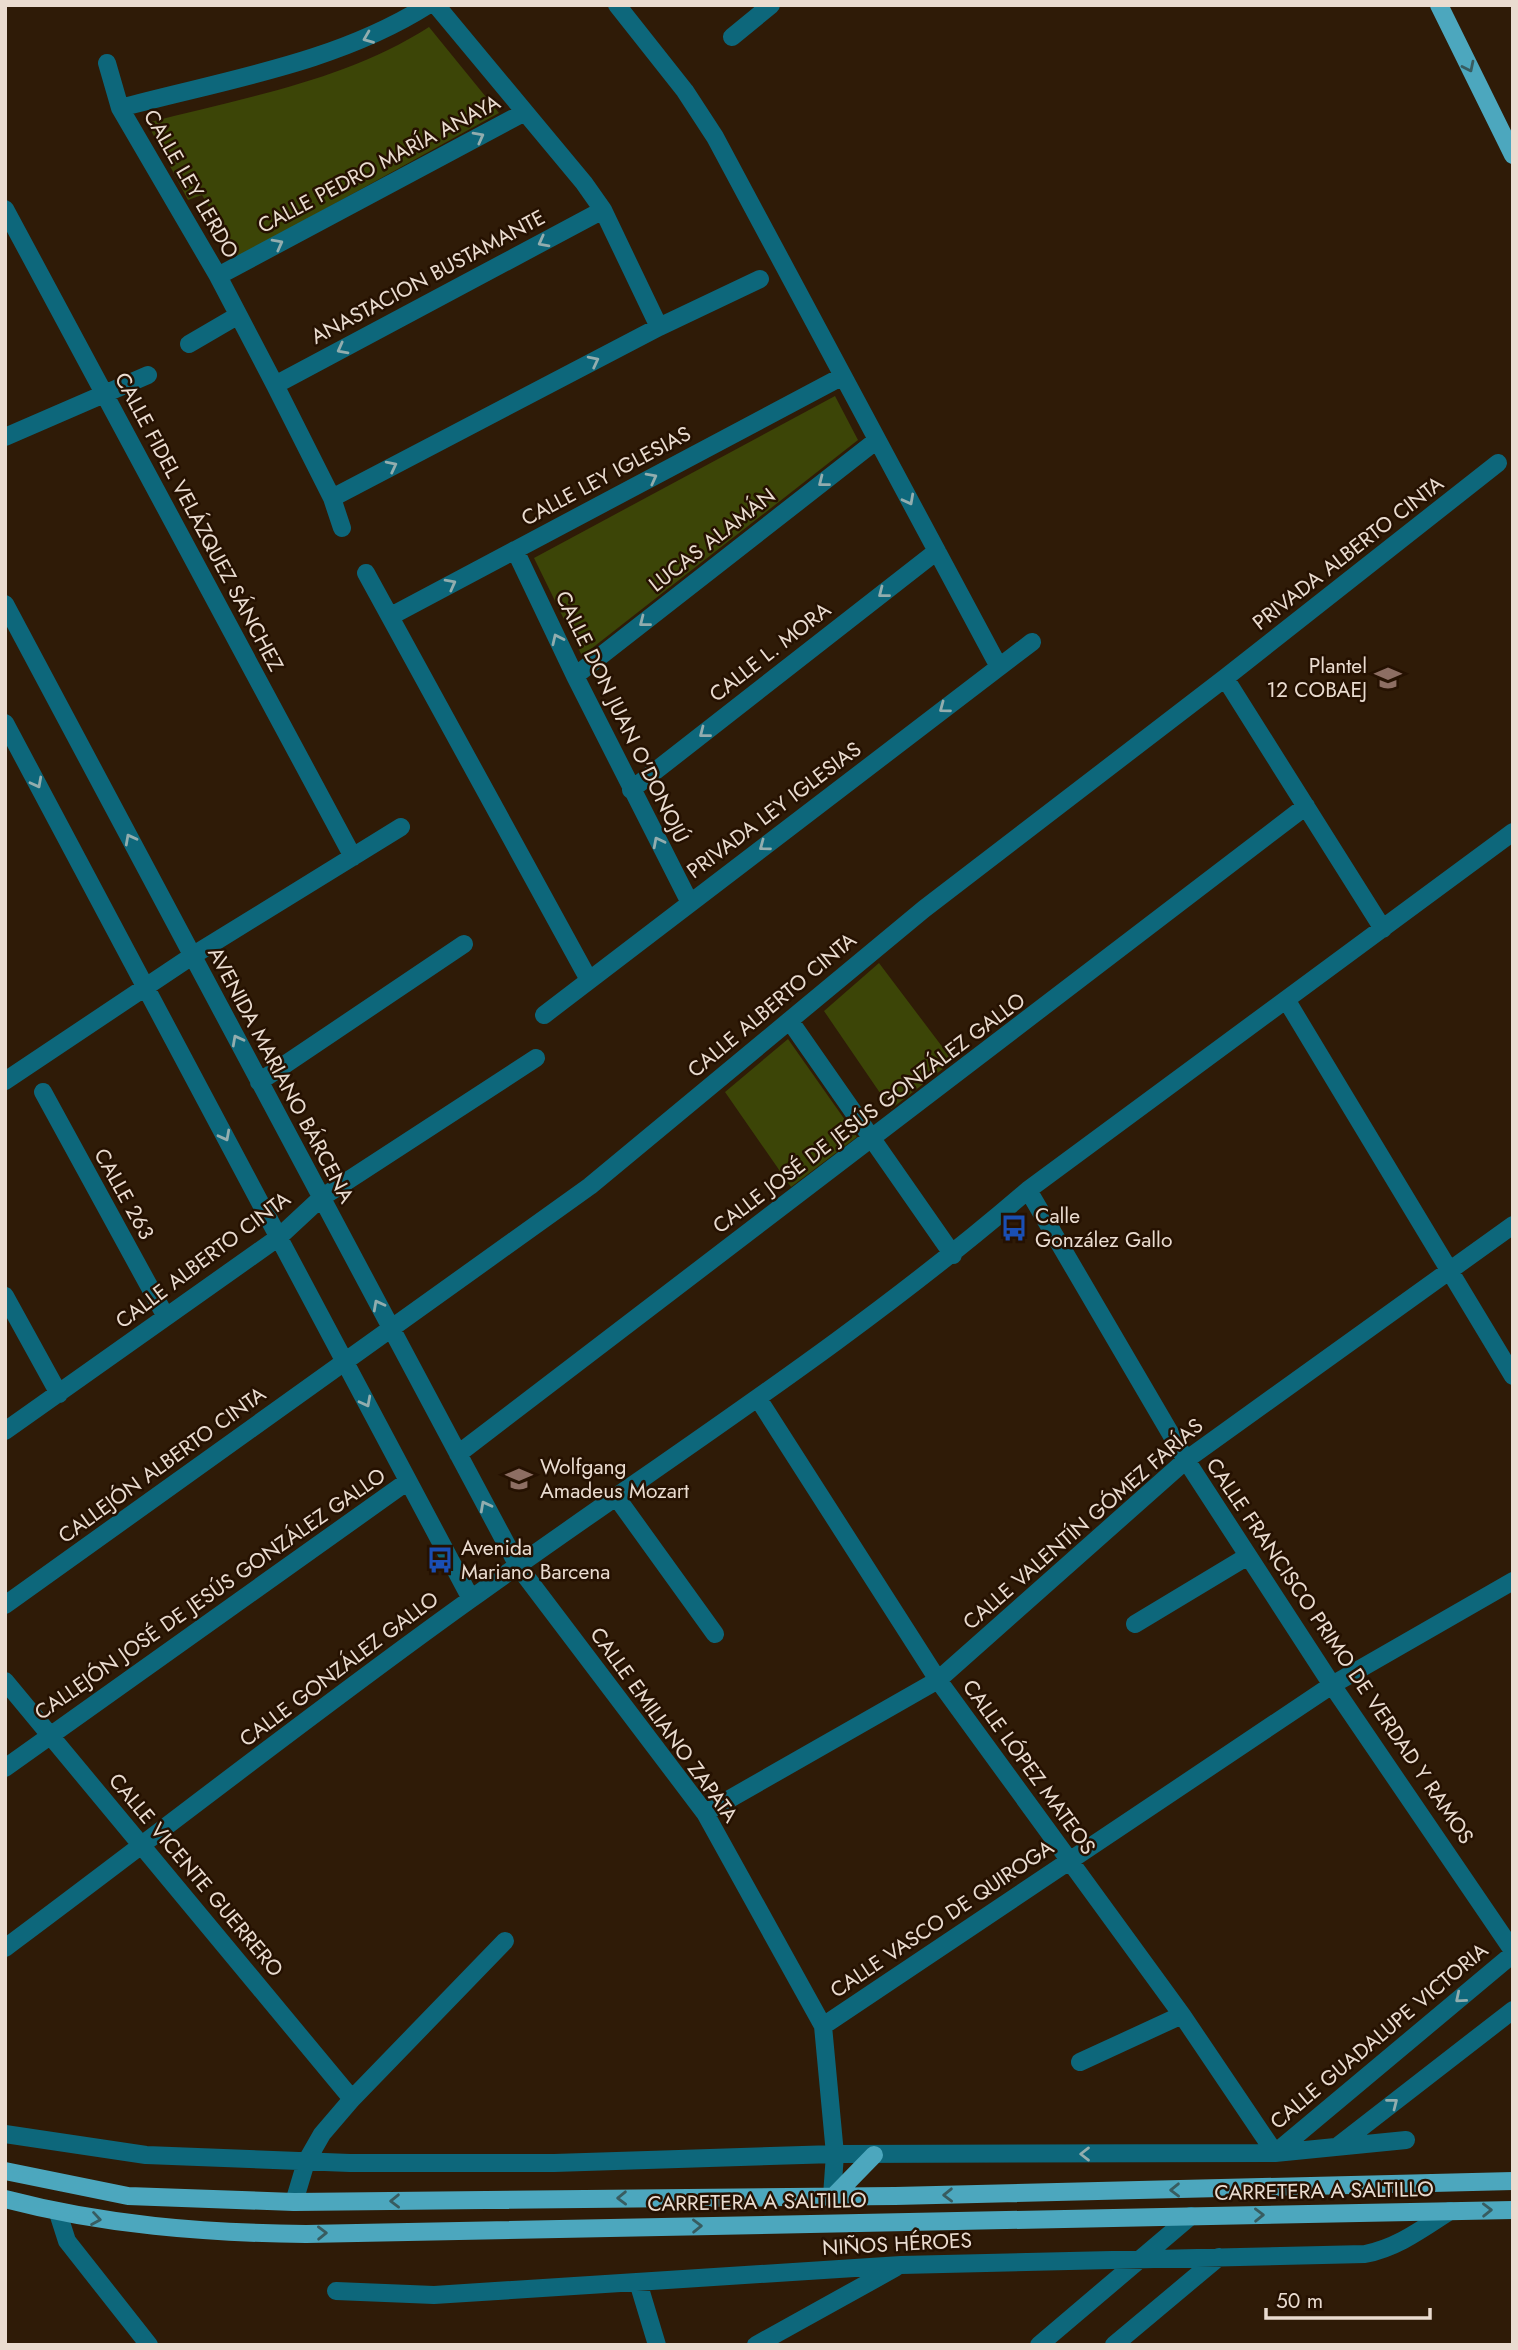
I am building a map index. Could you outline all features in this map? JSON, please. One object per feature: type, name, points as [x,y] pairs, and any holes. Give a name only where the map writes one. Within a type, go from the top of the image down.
[{"type":"main road","points":[[1439,5],[1513,155]]},
{"type":"main road","points":[[833,2196],[874,2155]]},
{"type":"main road","name":"CARRETERA A SALTILLO","points":[[5,2171],[128,2196],[294,2202],[833,2196],[1513,2181]]},
{"type":"main road","name":"CARRETERA A SALTILLO","points":[[5,2199],[58,2213],[128,2224],[228,2233],[306,2234],[1513,2210]]},
{"type":"street","name":"CALLE LEY LERDO","points":[[342,528],[332,498],[218,276],[120,108],[333,51],[393,27],[428,5]]},
{"type":"street","points":[[436,5],[526,112],[603,210],[659,327]]},
{"type":"street","points":[[617,5],[685,91],[715,137],[999,667]]},
{"type":"street","points":[[732,37],[772,5]]},
{"type":"street","points":[[107,63],[120,108]]},
{"type":"street","name":"CALLE PEDRO MARÍA ANAYA","points":[[218,276],[526,112]]},
{"type":"street","name":"CALLE FIDEL VELÁZQUEZ SÁNCHEZ","points":[[5,209],[353,857]]},
{"type":"street","name":"ANASTACION BUSTAMANTE","points":[[275,385],[603,210]]},
{"type":"street","points":[[332,498],[659,327],[760,279]]},
{"type":"street","points":[[189,344],[237,316]]},
{"type":"street","points":[[5,437],[148,375]]},
{"type":"street","name":"CALLE LEY IGLESIAS","points":[[391,616],[843,376]]},
{"type":"street","name":"LUCAS ALAMÁN","points":[[575,676],[877,440]]},
{"type":"street","name":"PRIVADA ALBERTO CINTA","points":[[1225,678],[1498,463]]},
{"type":"street","name":"CALLE DON JUAN O'DONOJÚ","points":[[515,550],[631,790],[690,903]]},
{"type":"street","name":"CALLE L. MORA","points":[[631,790],[937,551]]},
{"type":"street","points":[[366,573],[589,980]]},
{"type":"street","name":"AVENIDA MARIANO BÁRCENA","points":[[5,604],[518,1566]]},
{"type":"street","name":"PRIVADA LEY IGLESIAS","points":[[544,1015],[1031,642]]},
{"type":"street","points":[[1225,678],[1383,929]]},
{"type":"street","name":"CALLE ALBERTO CINTA","points":[[345,1362],[590,1186],[924,909],[1225,678]]},
{"type":"street","points":[[5,723],[471,1599]]},
{"type":"street","name":"CALLE JOSÉ DE JESÚS GONZÁLEZ GALLO","points":[[458,1454],[1306,806]]},
{"type":"street","points":[[5,1081],[192,956],[401,827]]},
{"type":"street","name":"CALLE GONZÁLEZ GALLO","points":[[5,1948],[471,1599],[759,1400],[954,1255],[1028,1190],[1513,832]]},
{"type":"street","points":[[259,1082],[464,944]]},
{"type":"street","points":[[1287,1000],[1449,1274],[1513,1376]]},
{"type":"street","points":[[790,1021],[954,1255]]},
{"type":"street","name":"CALLE ALBERTO CINTA","points":[[5,1432],[279,1237],[321,1198],[536,1058]]},
{"type":"street","name":"CALLE 263","points":[[43,1092],[166,1317]]},
{"type":"street","name":"CALLE FRANCISCO PRIMO DE VERDAD Y RAMOS","points":[[1028,1190],[1186,1460],[1332,1685],[1513,1953]]},
{"type":"street","name":"CALLE VALENTÍN GÓMEZ FARÍAS","points":[[705,1813],[937,1680],[1186,1460],[1449,1274],[1513,1225]]},
{"type":"street","points":[[5,1296],[59,1394]]},
{"type":"street","name":"CALLEJÓN ALBERTO CINTA","points":[[5,1605],[345,1362]]},
{"type":"street","name":"CALLE LÓPEZ MATEOS","points":[[759,1400],[937,1680],[1182,2015],[1275,2153]]},
{"type":"street","name":"CALLEJÓN JOSÉ DE JESÚS GONZÁLEZ GALLO","points":[[5,1768],[408,1481]]},
{"type":"street","points":[[617,1498],[715,1634]]},
{"type":"street","points":[[1135,1624],[1248,1556]]},
{"type":"street","name":"CALLE EMILIANO ZAPATA","points":[[518,1566],[705,1813],[822,2026],[835,2154],[833,2196]]},
{"type":"street","name":"CALLE VASCO DE QUIROGA","points":[[822,2026],[1332,1685],[1513,1581]]},
{"type":"street","name":"CALLE VICENTE GUERRERO","points":[[5,1681],[352,2099]]},
{"type":"street","points":[[294,2202],[306,2162],[322,2134],[352,2099],[505,1941]]},
{"type":"street","name":"CALLE GUADALUPE VICTORIA","points":[[1275,2153],[1513,1953]]},
{"type":"street","points":[[1339,2145],[1513,2010]]},
{"type":"street","points":[[1080,2062],[1182,2015]]},
{"type":"street","points":[[5,2134],[146,2155],[306,2162],[554,2163],[835,2154],[1275,2153],[1406,2140]]},
{"type":"street","name":"NIÑOS HÉROES","points":[[336,2291],[434,2295],[901,2265],[1365,2254],[1384,2250],[1450,2211]]},
{"type":"street","points":[[58,2213],[66,2241],[149,2345]]},
{"type":"street","points":[[1038,2345],[1191,2216]]},
{"type":"street","points":[[1114,2345],[1219,2258]]},
{"type":"street","points":[[756,2345],[901,2265]]},
{"type":"street","points":[[638,2282],[657,2345]]},
{"type":"green space","points":[[429,27],[499,113],[238,257],[202,195],[188,200],[147,123],[328,75],[397,46]]},
{"type":"green space","points":[[835,396],[858,440],[582,656],[534,558]]},
{"type":"green space","points":[[879,963],[953,1061],[891,1109],[824,1011]]},
{"type":"green space","points":[[788,1039],[857,1137],[791,1187],[725,1092]]},
{"type":"place","name":"Plantel 12 COBAEJ","points":[[1388,678]]},
{"type":"place","name":"Calle González Gallo","points":[[1014,1228]]},
{"type":"place","name":"Wolfgang Amadeus Mozart","points":[[519,1479]]},
{"type":"place","name":"Avenida Mariano Barcena","points":[[440,1560]]}]
